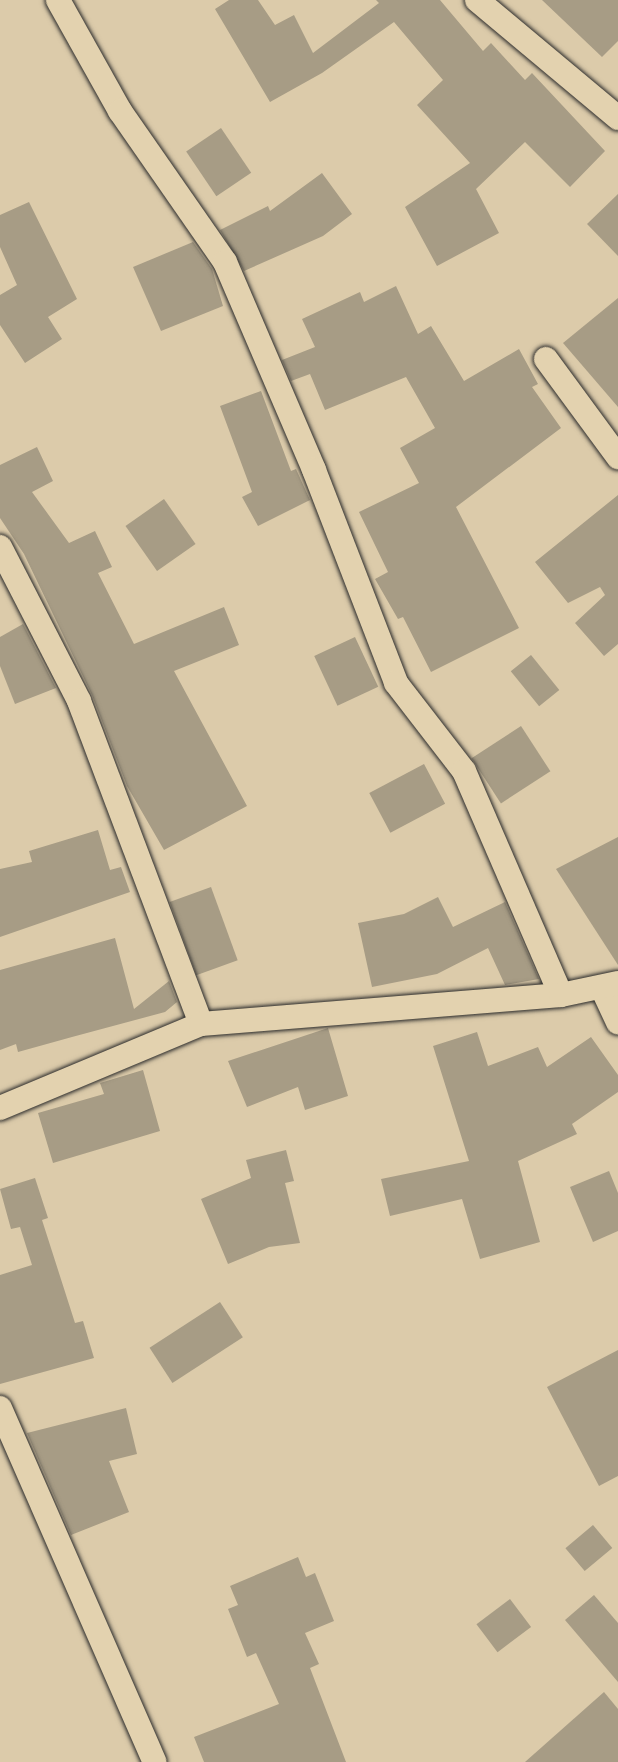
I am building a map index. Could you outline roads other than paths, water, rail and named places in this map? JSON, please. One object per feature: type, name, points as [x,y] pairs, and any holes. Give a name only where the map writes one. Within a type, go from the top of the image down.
[{"type":"street","points":[[58,0],[120,111],[225,262],[314,470],[396,683],[464,771],[561,995]]},
{"type":"street","points":[[477,0],[618,118]]},
{"type":"street","points":[[546,359],[618,457]]},
{"type":"street","points":[[0,547],[79,701],[201,1024]]},
{"type":"street","points":[[0,1108],[201,1024],[561,995],[610,986],[618,1023]]},
{"type":"street","points":[[0,1408],[155,1762]]}]
